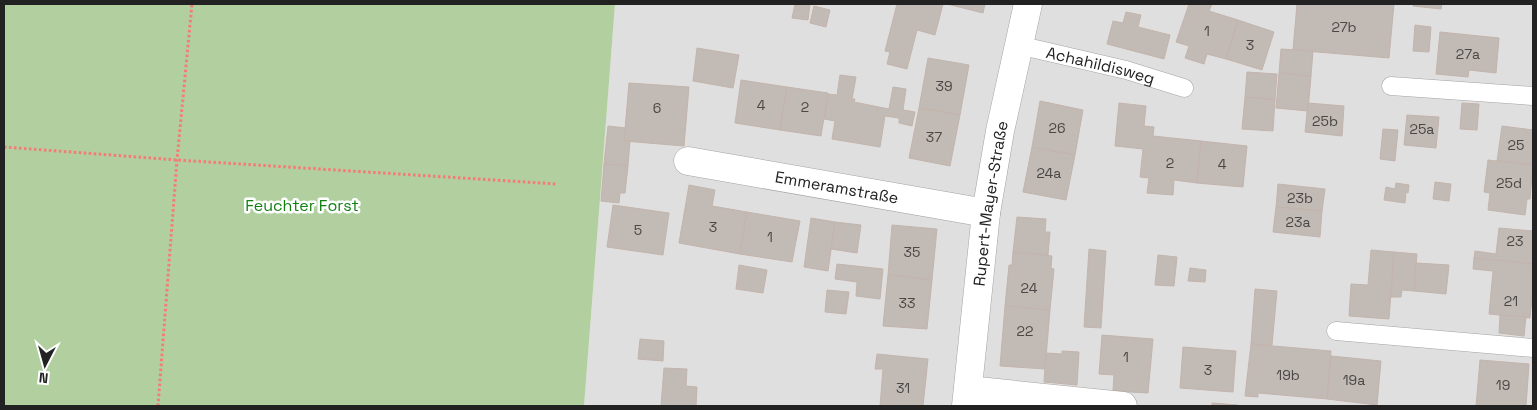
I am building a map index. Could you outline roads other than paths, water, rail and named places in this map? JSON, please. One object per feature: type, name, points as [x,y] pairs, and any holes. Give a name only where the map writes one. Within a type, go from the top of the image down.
[{"type":"street","name":"Rupert-Mayer-Straße","points":[[967,398],[986,213],[1000,131],[1028,4]]},
{"type":"street","name":"Emmeramstraße","points":[[688,161],[986,213]]},
{"type":"street","points":[[967,398],[1123,406]]},
{"type":"lane","name":"Achahildisweg","points":[[1018,45],[1126,70],[1184,88]]},
{"type":"lane","points":[[1391,86],[1533,96]]},
{"type":"lane","points":[[1336,331],[1533,348]]},
{"type":"park label","name":"Feuchter Forst","points":[[302,205]]}]
